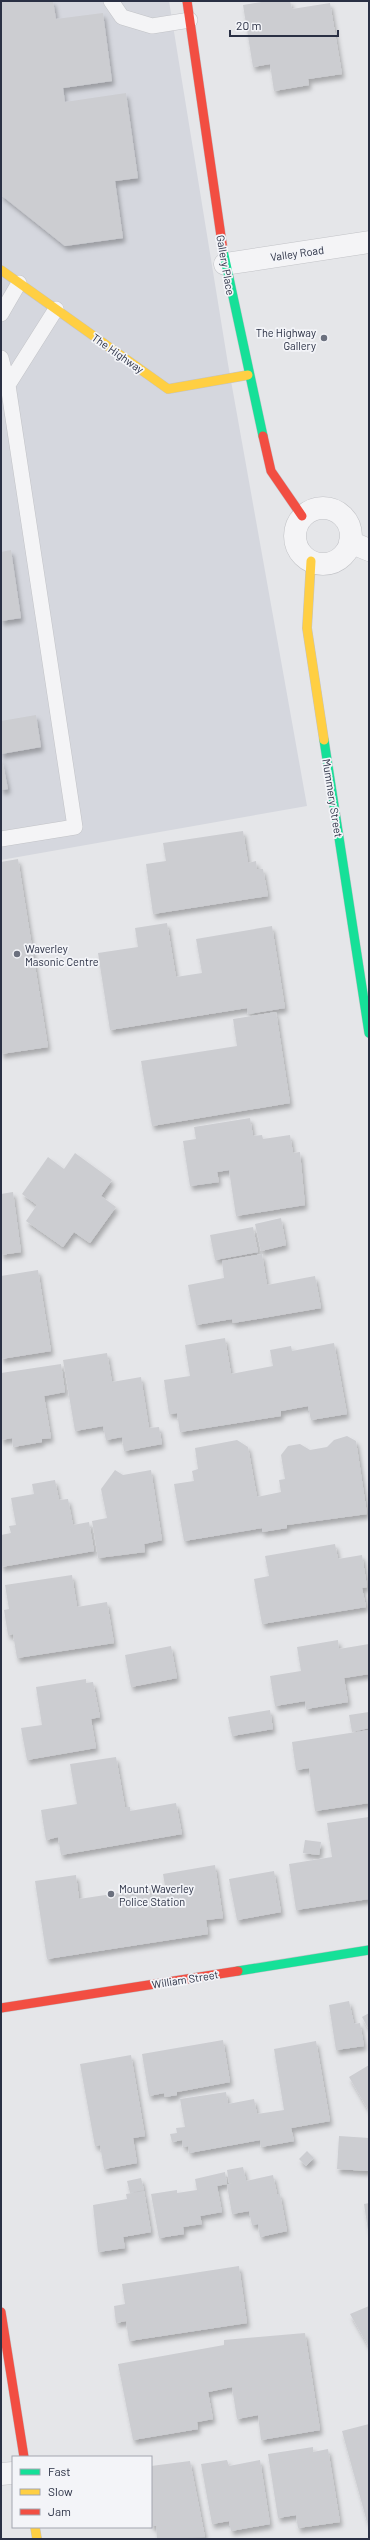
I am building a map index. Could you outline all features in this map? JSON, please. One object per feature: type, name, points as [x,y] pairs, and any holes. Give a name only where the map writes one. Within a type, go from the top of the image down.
[{"type":"street","name":"Gallery Place","points":[[187,1],[225,264],[248,375],[272,471],[302,516]]},
{"type":"street","name":"Valley Road","points":[[225,264],[369,242]]},
{"type":"street","name":"The Highway","points":[[1,270],[168,389],[248,375]]},
{"type":"street","points":[[318,508],[336,511],[348,524],[360,546],[346,552],[338,560],[322,564],[311,561],[301,554],[296,544],[296,526],[302,516],[318,508]]},
{"type":"street","name":"Mummery Street","points":[[311,561],[308,628],[369,1033]]},
{"type":"street","name":"William Street","points":[[1,2008],[369,1950]]},
{"type":"street","points":[[1,2312],[24,2456]]},
{"type":"street","points":[[1,2474],[12,2473]]},
{"type":"street","points":[[35,2528],[37,2539]]},
{"type":"lane","points":[[111,1],[122,17],[152,26],[190,20]]},
{"type":"lane","points":[[1,314],[19,283]]},
{"type":"lane","points":[[8,385],[56,309]]},
{"type":"lane","points":[[1,358],[8,385],[75,827],[1,839]]},
{"type":"shaded area","points":[[1,1],[169,1],[228,364],[307,806],[1,860]]},
{"type":"building","points":[[1,1],[53,1],[56,19],[103,13],[112,81],[63,88],[65,102],[126,93],[138,178],[115,181],[123,238],[65,246],[1,195]]},
{"type":"building","points":[[268,1],[290,1],[292,9],[330,3],[342,74],[308,79],[309,85],[274,91],[270,64],[253,67],[243,5]]},
{"type":"building","points":[[11,550],[21,618],[1,621],[1,552]]},
{"type":"building","points":[[36,715],[41,747],[1,754],[1,721]]},
{"type":"building","points":[[1,755],[8,789],[1,790]]},
{"type":"building","points":[[243,831],[248,863],[256,861],[257,869],[263,869],[268,896],[153,914],[146,864],[166,861],[163,843]]},
{"type":"building","name":"Waverley Masonic Centre","points":[[18,859],[48,1047],[1,1054],[1,862]]},
{"type":"building","points":[[167,923],[176,977],[202,973],[196,939],[272,926],[285,1008],[248,1014],[247,1008],[110,1030],[98,953],[138,947],[135,928]]},
{"type":"building","points":[[276,1012],[290,1103],[152,1126],[141,1061],[237,1046],[233,1019]]},
{"type":"building","points":[[250,1118],[253,1136],[262,1135],[263,1139],[290,1135],[293,1153],[300,1152],[305,1205],[236,1216],[229,1170],[217,1172],[219,1182],[190,1186],[183,1141],[196,1139],[194,1127]]},
{"type":"building","points":[[75,1153],[112,1180],[101,1196],[116,1207],[90,1243],[74,1232],[63,1247],[26,1221],[37,1205],[22,1194],[48,1157],[64,1169]]},
{"type":"building","points":[[13,1192],[21,1252],[1,1255],[1,1194]]},
{"type":"building","points":[[281,1218],[286,1245],[261,1251],[255,1224]]},
{"type":"building","points":[[253,1227],[258,1252],[215,1260],[210,1235]]},
{"type":"building","points":[[262,1254],[267,1285],[315,1276],[321,1308],[233,1323],[232,1319],[196,1325],[188,1285],[224,1278],[222,1261]]},
{"type":"building","points":[[38,1270],[51,1351],[1,1359],[1,1276]]},
{"type":"building","points":[[225,1338],[231,1374],[273,1366],[270,1350],[291,1346],[292,1351],[334,1343],[347,1414],[311,1420],[308,1406],[281,1411],[281,1416],[180,1432],[177,1413],[169,1414],[164,1380],[190,1376],[185,1345]]},
{"type":"building","points":[[107,1353],[112,1382],[141,1377],[149,1428],[159,1427],[162,1444],[124,1451],[122,1437],[106,1440],[103,1426],[75,1431],[63,1360]]},
{"type":"building","points":[[61,1364],[65,1392],[44,1396],[51,1438],[42,1439],[42,1442],[13,1447],[12,1438],[1,1440],[1,1373]]},
{"type":"building","points":[[347,1436],[356,1441],[367,1514],[287,1525],[287,1528],[262,1532],[262,1528],[184,1541],[174,1484],[194,1481],[192,1471],[198,1469],[195,1448],[237,1440],[248,1447],[257,1497],[281,1492],[279,1480],[285,1479],[281,1455],[288,1446],[300,1444],[310,1450],[327,1447],[334,1440]]},
{"type":"building","points":[[115,1470],[123,1475],[151,1470],[162,1540],[144,1544],[145,1552],[98,1558],[92,1521],[107,1518],[101,1489]]},
{"type":"building","points":[[55,1480],[59,1500],[68,1499],[73,1525],[89,1522],[94,1551],[1,1567],[1,1535],[11,1533],[9,1526],[16,1525],[11,1498],[34,1494],[32,1484]]},
{"type":"building","points":[[335,1544],[338,1559],[362,1555],[367,1587],[362,1588],[366,1607],[262,1624],[254,1579],[269,1576],[265,1556]]},
{"type":"building","points":[[72,1575],[77,1607],[107,1602],[114,1643],[17,1658],[13,1634],[8,1635],[4,1610],[9,1609],[5,1585]]},
{"type":"building","points":[[338,1640],[339,1649],[369,1644],[369,1674],[344,1678],[348,1702],[306,1709],[305,1701],[275,1706],[270,1676],[301,1671],[297,1647]]},
{"type":"building","points":[[171,1646],[177,1678],[131,1687],[125,1655]]},
{"type":"building","points":[[86,1679],[86,1683],[93,1682],[100,1717],[91,1719],[96,1748],[27,1760],[21,1728],[42,1725],[36,1687]]},
{"type":"building","points":[[270,1710],[273,1729],[232,1736],[228,1717]]},
{"type":"building","points":[[369,1712],[369,1728],[352,1732],[349,1715]]},
{"type":"building","points":[[369,1730],[369,1803],[315,1811],[309,1768],[296,1770],[292,1742]]},
{"type":"building","points":[[116,1757],[125,1807],[130,1807],[130,1811],[176,1803],[182,1834],[61,1855],[58,1837],[46,1840],[41,1810],[77,1804],[70,1764]]},
{"type":"building","points":[[369,1817],[369,1899],[296,1910],[289,1864],[332,1857],[327,1823]]},
{"type":"building","points":[[305,1840],[321,1842],[319,1855],[303,1853]]},
{"type":"building","points":[[215,1865],[223,1918],[206,1920],[208,1934],[47,1959],[35,1881],[76,1875],[79,1899],[165,1886],[163,1874]]},
{"type":"building","points":[[274,1871],[281,1912],[237,1920],[229,1879]]},
{"type":"building","points":[[349,2001],[354,2024],[360,2023],[364,2046],[336,2050],[329,2005]]},
{"type":"building","points":[[369,2013],[369,2030],[362,2017]]},
{"type":"building","points":[[223,2040],[230,2082],[177,2092],[177,2095],[165,2097],[164,2093],[149,2096],[142,2054]]},
{"type":"building","points":[[316,2041],[330,2121],[291,2128],[294,2141],[261,2147],[260,2140],[189,2153],[188,2146],[183,2147],[182,2140],[172,2142],[170,2134],[177,2133],[176,2128],[185,2127],[180,2099],[226,2092],[228,2104],[254,2099],[257,2114],[284,2110],[274,2049]]},
{"type":"building","points":[[131,2055],[145,2136],[133,2138],[137,2163],[104,2169],[100,2145],[95,2146],[80,2064]]},
{"type":"building","points":[[369,2065],[369,2111],[349,2077]]},
{"type":"building","points":[[339,2136],[369,2138],[369,2171],[337,2169]]},
{"type":"building","points":[[307,2151],[314,2158],[306,2166],[299,2159]]},
{"type":"building","points":[[243,2167],[246,2181],[273,2175],[277,2194],[280,2194],[287,2231],[260,2237],[258,2224],[252,2225],[249,2211],[232,2214],[227,2185],[232,2183],[229,2183],[227,2170]]},
{"type":"building","points":[[225,2172],[227,2184],[217,2186],[222,2212],[200,2216],[202,2224],[183,2227],[184,2234],[159,2238],[151,2194],[177,2190],[177,2193],[197,2190],[195,2179]]},
{"type":"building","points":[[141,2178],[144,2190],[130,2193],[127,2181]]},
{"type":"building","points":[[144,2191],[151,2232],[123,2237],[125,2248],[98,2252],[93,2205],[127,2199],[126,2194]]},
{"type":"building","points":[[369,2203],[369,2230],[368,2230],[364,2204]]},
{"type":"building","points":[[239,2266],[247,2323],[129,2341],[126,2321],[116,2323],[114,2306],[125,2304],[122,2284]]},
{"type":"building","points":[[369,2306],[369,2347],[350,2314]]},
{"type":"building","points":[[305,2333],[320,2430],[261,2440],[258,2415],[237,2419],[232,2387],[208,2392],[213,2419],[197,2422],[198,2429],[133,2440],[118,2364],[224,2345],[224,2340]]},
{"type":"building","points":[[369,2424],[369,2522],[367,2522],[342,2431]]},
{"type":"building","points":[[313,2447],[313,2452],[328,2449],[340,2522],[298,2528],[296,2515],[278,2518],[268,2454]]},
{"type":"building","points":[[227,2460],[229,2466],[260,2460],[270,2524],[231,2531],[229,2521],[212,2524],[201,2464]]},
{"type":"building","points":[[190,2461],[205,2537],[157,2539],[156,2526],[152,2526],[152,2466]]},
{"type":"traffic: fast","points":[[223,250],[263,436]]},
{"type":"traffic: fast","points":[[324,740],[369,1033]]},
{"type":"traffic: fast","points":[[238,1971],[369,1950]]},
{"type":"traffic: slow","points":[[1,270],[168,389],[248,375]]},
{"type":"traffic: slow","points":[[311,561],[307,628],[324,740]]},
{"type":"traffic: slow","points":[[35,2528],[37,2539]]},
{"type":"traffic: jam","points":[[187,1],[223,250]]},
{"type":"traffic: jam","points":[[263,436],[271,471],[302,516]]},
{"type":"traffic: jam","points":[[1,2008],[238,1971]]},
{"type":"traffic: jam","points":[[1,2312],[24,2456]]},
{"type":"place","name":"The Highway Gallery","points":[[324,338]]},
{"type":"place","name":"Waverley Masonic Centre","points":[[17,954]]},
{"type":"place","name":"Mount Waverley Police Station","points":[[111,1894]]}]
